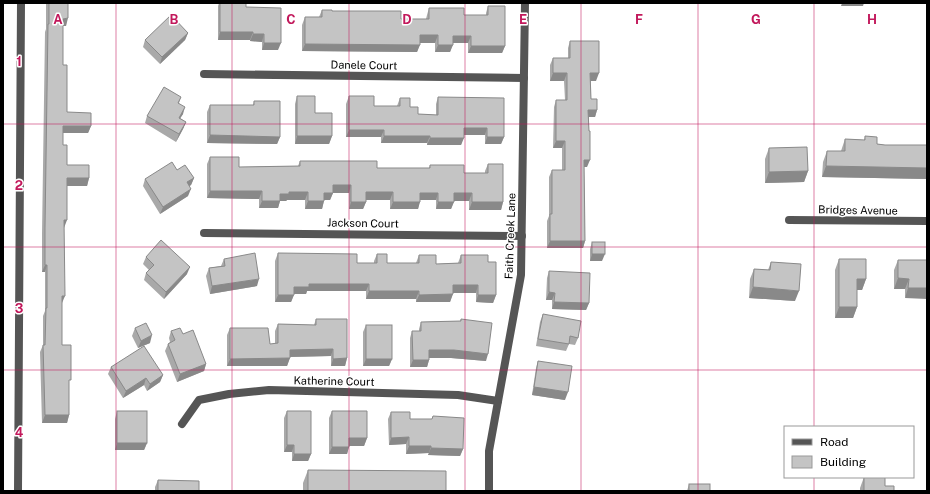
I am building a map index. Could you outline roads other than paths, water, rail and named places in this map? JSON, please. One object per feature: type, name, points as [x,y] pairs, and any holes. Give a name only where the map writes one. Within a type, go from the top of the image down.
[{"type":"street","points":[[18,491],[21,3]]},
{"type":"street","name":"Faith Creek Lane","points":[[489,491],[489,451],[521,275],[525,3]]},
{"type":"street","name":"Danele Court","points":[[204,74],[524,78]]},
{"type":"street","name":"Bridges Avenue","points":[[789,220],[927,221]]},
{"type":"street","name":"Jackson Court","points":[[204,233],[522,236]]},
{"type":"street","name":"Katherine Court","points":[[182,424],[199,400],[229,394],[269,390],[458,395],[498,401]]}]
